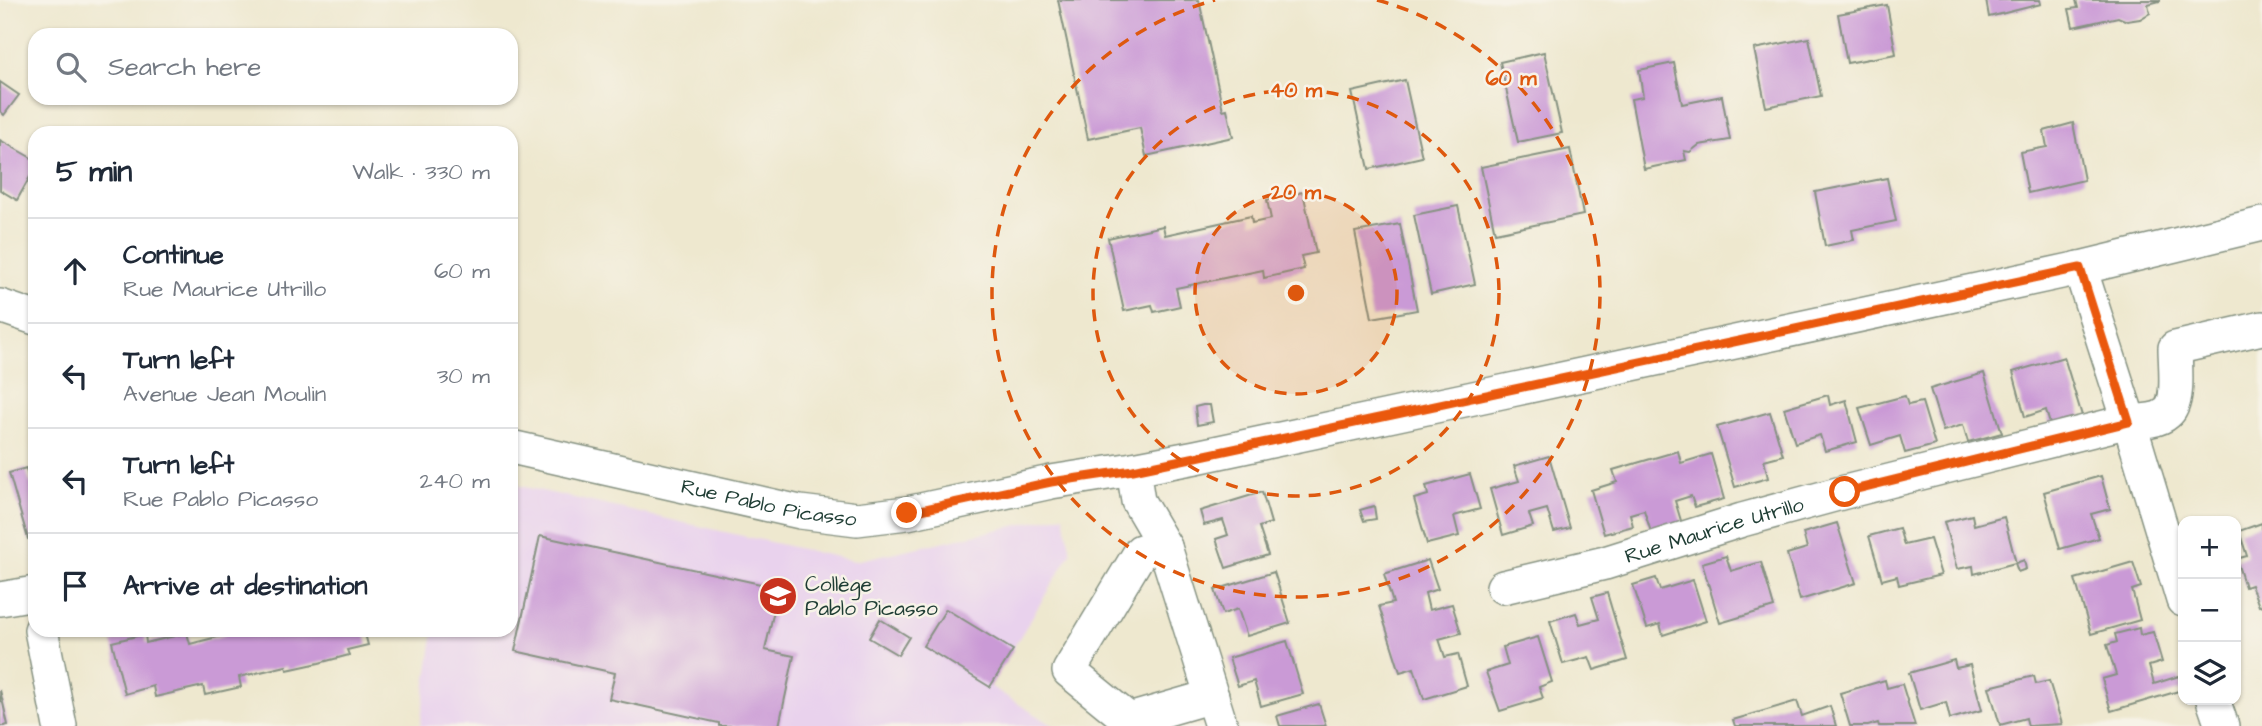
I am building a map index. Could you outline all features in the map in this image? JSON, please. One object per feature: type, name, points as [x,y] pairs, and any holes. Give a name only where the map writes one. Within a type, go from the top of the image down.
[{"type":"street","name":"Rue Pablo Picasso","points":[[518,449],[800,512],[857,519],[907,513],[1051,482],[1133,470],[2080,268],[2262,224]]},
{"type":"street","points":[[2080,268],[2178,584]]},
{"type":"street","points":[[0,306],[28,316]]},
{"type":"street","name":"Rue Maurice Utrillo","points":[[1503,587],[1605,563],[1742,520],[1845,492],[2129,422],[2152,420],[2168,413],[2175,400],[2175,348],[2262,328]]},
{"type":"street","points":[[1133,470],[1138,501],[1166,547],[1217,711],[1129,720],[1069,671],[1141,551],[1166,547]]},
{"type":"street","points":[[42,637],[60,726]]},
{"type":"street","points":[[2215,705],[2221,726]]},
{"type":"shaded area","name":"Collège Pablo Picasso","points":[[518,486],[855,561],[1064,515],[1071,553],[990,686],[1054,726],[420,726],[433,637],[518,637]]},
{"type":"building","points":[[1058,0],[1199,0],[1223,110],[1227,109],[1233,137],[1146,156],[1140,128],[1088,139]]},
{"type":"building","points":[[1986,0],[2040,0],[2041,4],[1989,17]]},
{"type":"building","points":[[2076,0],[2160,1],[2148,4],[2150,13],[2140,19],[2127,21],[2118,17],[2073,27],[2069,9],[2078,8]]},
{"type":"building","points":[[1887,5],[1896,54],[1847,63],[1838,14]]},
{"type":"building","points":[[1809,38],[1821,96],[1766,107],[1754,49]]},
{"type":"building","points":[[1544,52],[1562,133],[1518,142],[1500,62]]},
{"type":"building","points":[[1674,63],[1682,104],[1722,96],[1730,140],[1699,145],[1690,152],[1684,151],[1686,160],[1644,169],[1631,99],[1643,97],[1639,70]]},
{"type":"building","points":[[1405,80],[1422,157],[1369,169],[1352,92]]},
{"type":"building","points":[[0,82],[19,95],[4,115],[0,111]]},
{"type":"building","points":[[2073,123],[2084,180],[2028,193],[2020,152],[2047,147],[2044,131]]},
{"type":"building","points":[[0,140],[28,156],[28,180],[17,200],[0,190]]},
{"type":"building","points":[[1570,149],[1583,215],[1495,233],[1481,167]]},
{"type":"building","points":[[1887,178],[1896,221],[1852,230],[1854,240],[1825,246],[1815,192]]},
{"type":"building","points":[[1303,192],[1316,253],[1301,256],[1304,269],[1264,278],[1263,270],[1176,288],[1180,306],[1154,312],[1152,305],[1124,311],[1108,238],[1163,226],[1165,235],[1251,216],[1252,223],[1271,219],[1267,200]]},
{"type":"building","points":[[1458,206],[1475,284],[1431,294],[1414,215]]},
{"type":"building","points":[[1400,224],[1417,310],[1372,318],[1355,232]]},
{"type":"building","points":[[2064,357],[2083,419],[2051,428],[2046,410],[2025,417],[2013,372]]},
{"type":"building","points":[[1984,373],[2002,433],[1968,442],[1963,425],[1943,431],[1930,389]]},
{"type":"building","points":[[1828,395],[1830,405],[1846,400],[1857,442],[1825,451],[1820,435],[1795,443],[1784,408]]},
{"type":"building","points":[[1905,396],[1908,405],[1922,402],[1935,445],[1905,453],[1900,436],[1871,445],[1859,408]]},
{"type":"building","points":[[1210,405],[1213,422],[1197,425],[1195,407]]},
{"type":"building","points":[[1770,412],[1783,455],[1764,460],[1768,478],[1735,487],[1717,427]]},
{"type":"building","points":[[1678,451],[1681,463],[1711,454],[1724,499],[1695,507],[1691,496],[1675,501],[1682,524],[1651,532],[1644,510],[1630,514],[1633,526],[1604,534],[1591,490],[1617,482],[1613,470]]},
{"type":"building","points":[[1549,456],[1570,528],[1554,532],[1547,509],[1529,514],[1533,526],[1503,535],[1490,489],[1519,481],[1514,466]]},
{"type":"building","points":[[26,468],[28,539],[9,473]]},
{"type":"building","points":[[1470,474],[1480,509],[1454,516],[1459,536],[1427,544],[1414,499],[1428,495],[1426,486]]},
{"type":"building","points":[[2101,476],[2110,509],[2091,514],[2099,538],[2060,549],[2044,492]]},
{"type":"building","points":[[1262,492],[1271,523],[1259,527],[1268,555],[1226,568],[1216,539],[1228,535],[1223,520],[1204,525],[1200,511]]},
{"type":"building","points":[[1374,506],[1376,519],[1364,521],[1360,510]]},
{"type":"building","points":[[1972,515],[1974,525],[2004,517],[2016,563],[2024,560],[2026,569],[2018,572],[2015,563],[1974,574],[1973,566],[1957,569],[1944,522]]},
{"type":"building","points":[[1837,523],[1856,583],[1800,600],[1787,554],[1807,548],[1803,533]]},
{"type":"building","points":[[2262,523],[2262,605],[2259,606],[2251,585],[2245,587],[2241,575],[2241,558],[2247,556],[2241,530]]},
{"type":"building","points":[[1899,528],[1904,545],[1930,539],[1941,575],[1899,585],[1897,576],[1882,580],[1869,536]]},
{"type":"building","points":[[540,536],[779,588],[765,650],[794,656],[779,726],[719,726],[719,723],[609,699],[615,673],[515,651]]},
{"type":"building","points":[[1726,556],[1731,571],[1761,562],[1774,607],[1720,623],[1702,563]]},
{"type":"building","points":[[1428,560],[1438,589],[1425,593],[1429,610],[1452,604],[1461,633],[1439,639],[1445,657],[1458,654],[1467,686],[1424,699],[1414,668],[1400,672],[1379,606],[1393,603],[1384,574]]},
{"type":"building","points":[[2133,562],[2141,587],[2132,590],[2140,620],[2091,634],[2075,579]]},
{"type":"building","points":[[1274,572],[1290,623],[1247,636],[1238,609],[1223,614],[1215,590]]},
{"type":"building","points":[[1656,578],[1660,590],[1693,580],[1706,621],[1663,635],[1660,624],[1647,628],[1633,585]]},
{"type":"building","points":[[1607,593],[1627,660],[1594,670],[1589,657],[1563,664],[1550,621],[1576,613],[1580,624],[1599,619],[1592,597]]},
{"type":"building","points":[[946,609],[1013,650],[990,687],[923,646]]},
{"type":"building","points":[[880,619],[909,637],[898,655],[869,638]]},
{"type":"building","points":[[2139,628],[2140,635],[2153,632],[2162,662],[2149,666],[2154,684],[2178,676],[2178,691],[2111,711],[2102,679],[2116,675],[2107,645],[2117,642],[2115,634]]},
{"type":"building","points":[[133,637],[145,637],[146,643],[171,637],[188,637],[190,644],[217,637],[366,637],[368,645],[347,650],[349,655],[319,663],[287,670],[286,666],[239,677],[241,687],[205,695],[203,686],[155,697],[153,686],[125,694],[112,642]]},
{"type":"building","points":[[1538,637],[1552,682],[1539,687],[1543,698],[1500,711],[1486,672],[1508,665],[1503,647]]},
{"type":"building","points":[[1287,641],[1303,694],[1261,706],[1254,681],[1238,686],[1229,658]]},
{"type":"building","points":[[1954,660],[1956,668],[1970,665],[1982,710],[1950,719],[1946,702],[1920,710],[1909,673]]},
{"type":"building","points":[[2034,676],[2036,684],[2049,681],[2062,724],[2028,726],[2026,718],[2000,725],[1989,687]]},
{"type":"building","points":[[1885,680],[1887,688],[1902,684],[1915,726],[1879,726],[1878,723],[1850,726],[1840,693]]},
{"type":"building","points":[[0,690],[8,725],[4,726],[0,726]]},
{"type":"building","points":[[1797,701],[1802,716],[1830,706],[1836,726],[1735,726],[1733,720]]},
{"type":"building","points":[[1319,704],[1326,726],[1280,726],[1277,716]]},
{"type":"place","name":"Collège Pablo Picasso","points":[[778,596]]},
{"type":"route","points":[[907,513],[1051,482],[1133,470],[1196,457],[2080,268],[2129,422],[1845,492]]}]
